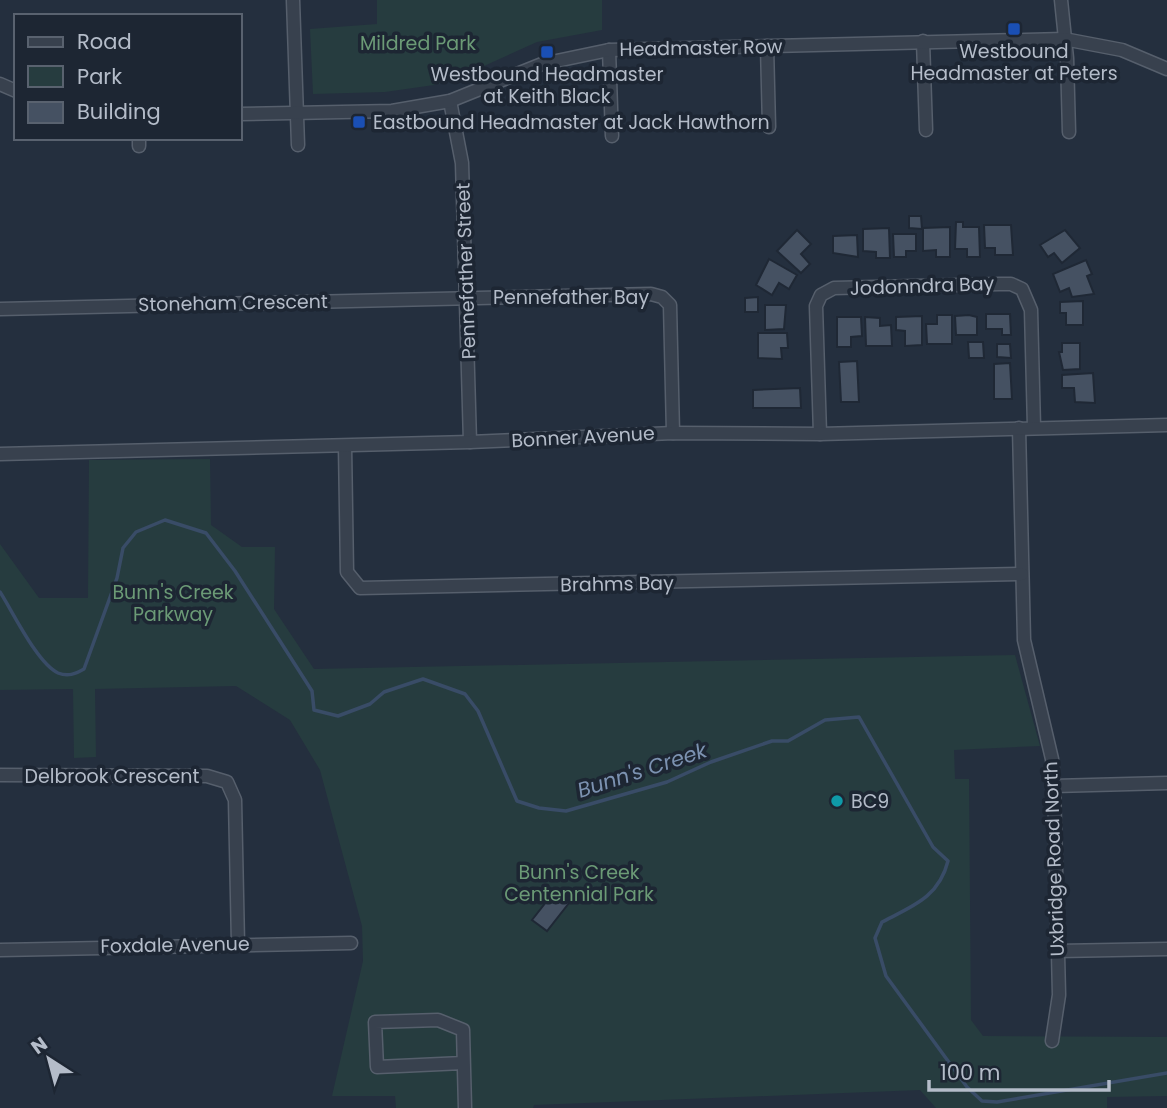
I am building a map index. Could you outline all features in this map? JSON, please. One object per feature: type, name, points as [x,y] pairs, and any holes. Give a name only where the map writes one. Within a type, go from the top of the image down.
[{"type":"street","points":[[293,0],[298,145]]},
{"type":"street","points":[[1061,0],[1069,132]]},
{"type":"street","name":"Headmaster Row","points":[[242,114],[392,111],[450,101],[542,64],[609,50],[1064,39],[1122,50],[1167,69]]},
{"type":"street","points":[[923,41],[926,130]]},
{"type":"street","points":[[767,46],[769,127]]},
{"type":"street","points":[[609,50],[612,136]]},
{"type":"street","name":"Pennefather Street","points":[[450,101],[462,163],[470,442]]},
{"type":"street","name":"Jodonndra Bay","points":[[820,434],[816,306],[821,295],[834,288],[1011,284],[1022,289],[1031,310],[1034,427]]},
{"type":"street","name":"Pennefather Bay","points":[[467,297],[651,294],[662,297],[670,305],[672,318],[673,433]]},
{"type":"street","name":"Stoneham Crescent","points":[[0,309],[467,297]]},
{"type":"street","name":"Bonner Avenue","points":[[0,454],[345,446],[673,433],[820,434],[1167,425]]},
{"type":"street","name":"Uxbridge Road North","points":[[1018,428],[1024,640],[1052,758],[1054,786],[1059,995],[1052,1041]]},
{"type":"street","name":"Brahms Bay","points":[[345,446],[347,572],[360,588],[1022,574]]},
{"type":"street","name":"Delbrook Crescent","points":[[0,775],[207,776],[227,782],[234,800],[238,943]]},
{"type":"street","points":[[1054,786],[1167,783]]},
{"type":"street","name":"Foxdale Avenue","points":[[0,950],[238,943],[351,943]]},
{"type":"street","points":[[1058,951],[1167,949]]},
{"type":"street","points":[[463,1063],[377,1067],[375,1022],[438,1020],[463,1030],[465,1108]]},
{"type":"green space","name":"Mildred Park","points":[[377,0],[602,0],[602,30],[537,42],[453,80],[434,85],[385,92],[313,94],[310,29],[377,24]]},
{"type":"green space","name":"Bunn's Creek Centennial Park","points":[[210,459],[211,525],[242,547],[275,547],[274,609],[314,669],[1015,655],[1040,746],[954,750],[955,779],[969,779],[971,1020],[983,1036],[1167,1037],[1167,1096],[1107,1097],[1107,1108],[936,1108],[920,1090],[534,1105],[533,1108],[396,1108],[395,1096],[332,1096],[363,961],[362,926],[320,770],[290,720],[236,686],[95,689],[96,757],[74,758],[73,689],[0,690],[0,544],[39,598],[88,598],[89,460]]},
{"type":"building","points":[[909,216],[921,216],[922,229],[909,228]]},
{"type":"building","points":[[956,222],[963,222],[963,227],[979,227],[980,257],[967,257],[967,249],[955,249]]},
{"type":"building","points":[[984,225],[1011,225],[1013,255],[995,255],[995,248],[985,248]]},
{"type":"building","points":[[950,227],[950,257],[936,257],[936,250],[923,251],[923,228]]},
{"type":"building","points":[[889,228],[890,258],[876,258],[876,252],[863,251],[863,229]]},
{"type":"building","points":[[797,230],[811,244],[801,254],[810,264],[801,273],[777,251]]},
{"type":"building","points":[[1065,230],[1080,248],[1062,263],[1054,253],[1048,257],[1040,245]]},
{"type":"building","points":[[893,234],[916,234],[916,251],[906,251],[906,257],[894,257]]},
{"type":"building","points":[[857,235],[858,257],[833,253],[833,236]]},
{"type":"building","points":[[769,259],[797,275],[789,289],[779,283],[772,295],[756,285]]},
{"type":"building","points":[[1086,260],[1092,274],[1087,276],[1094,294],[1072,297],[1069,288],[1060,292],[1053,274]]},
{"type":"building","points":[[758,297],[758,312],[745,312],[745,298]]},
{"type":"building","points":[[1083,301],[1083,325],[1066,325],[1066,313],[1060,313],[1060,302]]},
{"type":"building","points":[[765,305],[786,305],[784,329],[765,330]]},
{"type":"building","points":[[986,314],[1010,314],[1011,335],[1002,335],[1002,329],[986,329]]},
{"type":"building","points":[[937,315],[952,315],[952,344],[927,344],[926,324],[937,324]]},
{"type":"building","points":[[922,316],[922,345],[905,346],[905,331],[896,330],[896,317]]},
{"type":"building","points":[[955,316],[977,317],[977,335],[956,335]]},
{"type":"building","points":[[837,317],[861,317],[862,336],[851,337],[851,347],[837,347]]},
{"type":"building","points":[[865,317],[880,318],[880,326],[891,325],[892,346],[866,346]]},
{"type":"building","points":[[758,333],[787,333],[788,348],[781,348],[782,359],[758,358]]},
{"type":"building","points":[[968,342],[983,342],[984,358],[969,358]]},
{"type":"building","points":[[1062,343],[1080,343],[1080,369],[1063,370],[1059,352],[1062,352]]},
{"type":"building","points":[[997,344],[1010,344],[1011,358],[997,357]]},
{"type":"building","points":[[857,361],[859,402],[841,402],[839,362]]},
{"type":"building","points":[[1010,363],[1012,399],[994,399],[994,364]]},
{"type":"building","points":[[1093,373],[1095,403],[1075,402],[1074,388],[1062,388],[1062,375]]},
{"type":"building","points":[[800,388],[801,408],[753,408],[753,390]]},
{"type":"building","points":[[554,892],[569,903],[547,931],[532,920]]},
{"type":"waterway","name":"Bunn's Creek","points":[[0,592],[42,659],[58,673],[74,674],[84,669],[117,578],[123,548],[136,532],[165,520],[206,533],[235,571],[312,691],[314,710],[338,716],[370,704],[384,692],[423,679],[465,694],[478,711],[517,801],[539,808],[566,811],[667,782],[711,762],[772,741],[788,741],[825,720],[859,717],[933,847],[948,861],[944,873],[931,892],[914,905],[882,922],[875,938],[886,976],[967,1087],[982,1101],[997,1102],[1167,1073]]},
{"type":"place","name":"Westbound Headmaster at Peters","points":[[1014,29]]},
{"type":"place","name":"Westbound Headmaster at Keith Black","points":[[547,52]]},
{"type":"place","name":"Eastbound Headmaster at Jack Hawthorn","points":[[359,122]]},
{"type":"place","name":"BC9","points":[[837,801]]},
{"type":"park label","name":"Bunn's Creek Parkway","points":[[173,603]]}]
